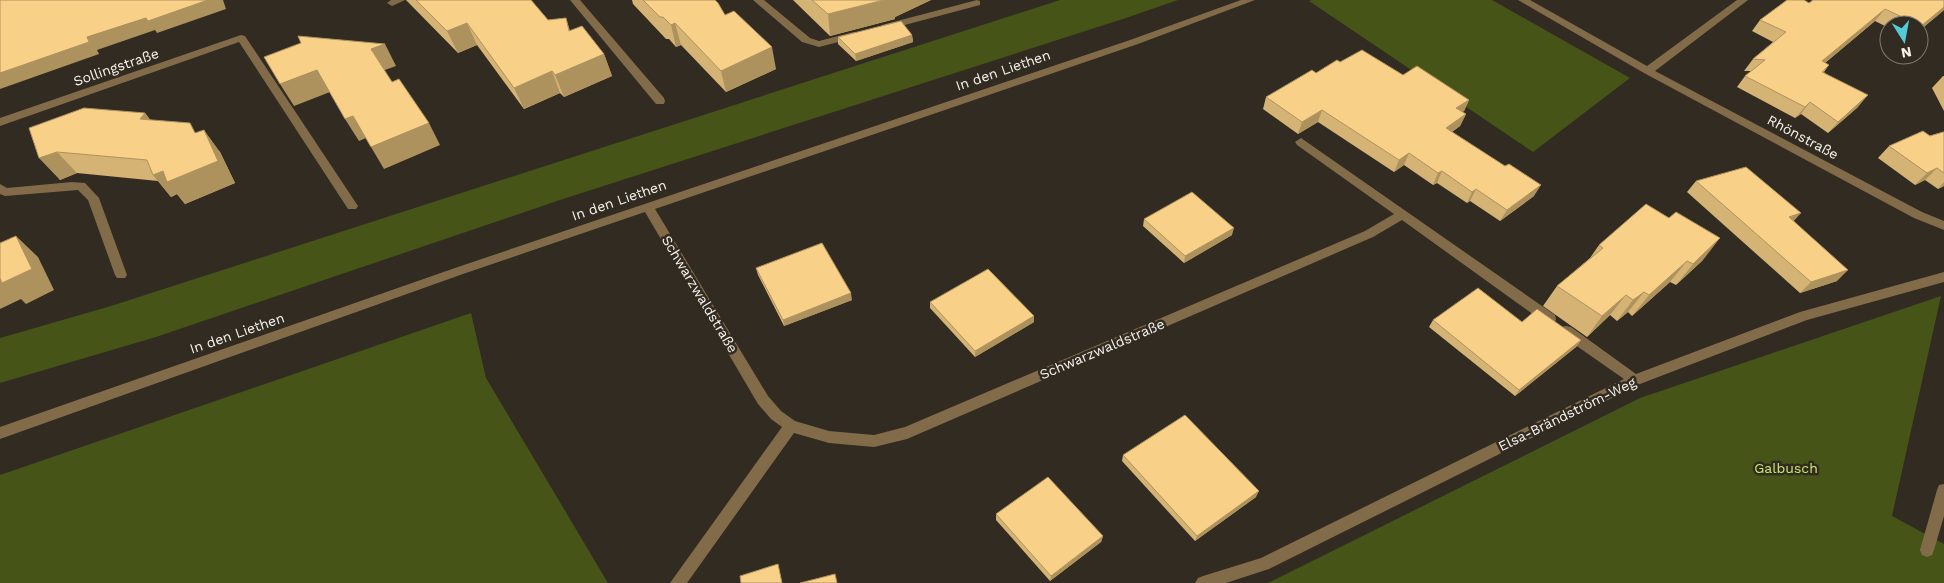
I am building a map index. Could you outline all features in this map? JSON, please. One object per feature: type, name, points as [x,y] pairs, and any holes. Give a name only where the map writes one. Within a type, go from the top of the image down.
[{"type":"street","points":[[575,0],[660,101]]},
{"type":"street","points":[[758,0],[806,40],[819,44],[977,3]]},
{"type":"street","name":"In den Liethen","points":[[0,433],[459,270],[1134,42],[1250,0]]},
{"type":"street","name":"Rhönstraße","points":[[1523,0],[1648,72],[1918,215],[1944,226]]},
{"type":"street","points":[[1648,72],[1743,0]]},
{"type":"street","name":"Sollingstraße","points":[[0,122],[241,38],[352,206]]},
{"type":"street","points":[[1301,142],[1635,380]]},
{"type":"street","points":[[0,188],[5,192],[33,191],[60,186],[81,186],[93,198],[121,275]]},
{"type":"street","name":"Schwarzwaldstraße","points":[[648,207],[763,400],[776,415],[791,426],[830,437],[874,441],[907,433],[1369,234],[1403,214]]},
{"type":"street","name":"Elsa-Brändström-Weg","points":[[1203,583],[1264,564],[1635,380],[1805,316],[1944,277]]},
{"type":"street","points":[[678,583],[791,426]]},
{"type":"street","points":[[1927,550],[1944,490]]},
{"type":"green space","points":[[1060,0],[1178,0],[563,199],[156,337],[0,383],[0,338],[111,306]]},
{"type":"green space","points":[[1492,0],[1630,78],[1533,152],[1309,1]]},
{"type":"green space","name":"Galbusch","points":[[1941,296],[1892,516],[1944,544],[1944,583],[1268,583],[1640,398]]},
{"type":"green space","points":[[471,313],[486,378],[608,583],[0,583],[0,475]]},
{"type":"building","points":[[0,0],[208,0],[148,21],[146,18],[87,37],[89,42],[0,73]]},
{"type":"building","points":[[416,0],[531,0],[548,20],[566,18],[569,31],[582,26],[604,54],[555,75],[552,71],[514,88],[467,23],[447,31]]},
{"type":"building","points":[[643,0],[715,0],[725,15],[734,11],[772,47],[721,71],[675,23],[671,25]]},
{"type":"building","points":[[812,0],[884,0],[828,14]]},
{"type":"building","points":[[1787,0],[1804,0],[1809,3],[1813,0],[1944,0],[1944,7],[1929,19],[1929,15],[1898,15],[1885,9],[1822,61],[1829,65],[1822,72],[1868,95],[1838,122],[1810,102],[1805,107],[1745,76],[1765,60],[1753,59],[1786,32],[1760,20]]},
{"type":"building","points":[[901,21],[912,35],[855,54],[838,37]]},
{"type":"building","points":[[298,36],[385,44],[371,49],[392,82],[399,79],[429,123],[371,147],[353,116],[345,119],[317,70],[280,84],[264,57],[301,43]]},
{"type":"building","points":[[1362,50],[1403,75],[1417,66],[1469,100],[1456,108],[1466,114],[1446,128],[1505,166],[1509,164],[1541,185],[1507,210],[1476,189],[1472,192],[1442,171],[1438,173],[1409,153],[1399,160],[1322,110],[1302,122],[1266,97],[1312,70],[1316,73],[1337,60],[1340,62]]},
{"type":"building","points":[[84,108],[145,113],[140,119],[190,123],[195,133],[204,130],[218,161],[167,182],[163,171],[153,175],[147,160],[57,152],[39,158],[29,128]]},
{"type":"building","points":[[1923,131],[1930,136],[1944,132],[1944,173],[1937,168],[1927,173],[1889,146]]},
{"type":"building","points":[[1746,167],[1801,213],[1789,217],[1848,270],[1811,282],[1696,181]]},
{"type":"building","points":[[1192,192],[1234,228],[1185,256],[1144,219]]},
{"type":"building","points":[[1646,204],[1669,218],[1676,212],[1720,238],[1693,264],[1687,261],[1649,295],[1644,292],[1633,300],[1626,295],[1602,316],[1557,286],[1603,248],[1599,245]]},
{"type":"building","points":[[16,236],[32,269],[2,283],[0,278],[0,243]]},
{"type":"building","points":[[822,243],[851,293],[783,320],[756,268]]},
{"type":"building","points":[[988,269],[1034,316],[975,351],[930,302]]},
{"type":"building","points":[[1478,288],[1522,322],[1537,309],[1581,340],[1519,390],[1433,320]]},
{"type":"building","points":[[1185,415],[1259,491],[1197,536],[1123,455]]},
{"type":"building","points":[[1048,477],[1103,536],[1051,576],[996,514]]},
{"type":"building","points":[[778,564],[782,583],[741,583],[740,576]]},
{"type":"building","points":[[835,574],[837,583],[800,583]]}]
